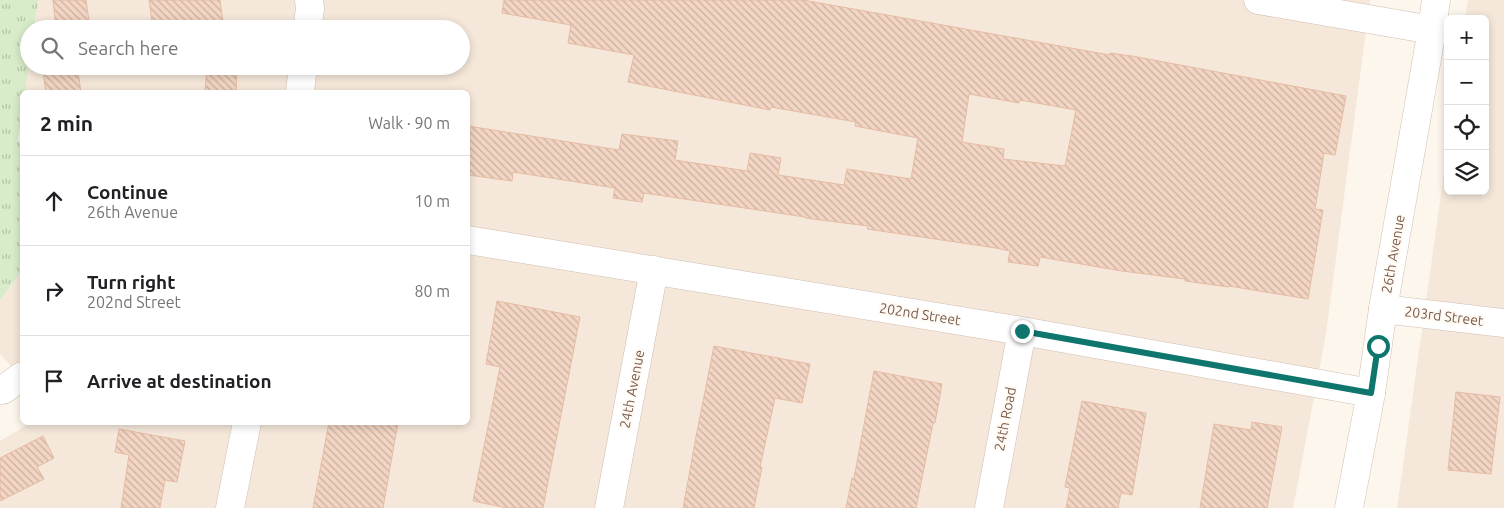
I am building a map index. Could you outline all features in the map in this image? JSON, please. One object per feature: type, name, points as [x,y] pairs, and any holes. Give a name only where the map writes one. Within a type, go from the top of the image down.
[{"type":"street","points":[[308,0],[310,8],[308,20]]},
{"type":"street","points":[[1258,0],[1432,30]]},
{"type":"street","name":"26th Avenue","points":[[1350,508],[1371,393],[1383,309],[1436,0]]},
{"type":"street","points":[[300,90],[302,75]]},
{"type":"street","name":"202nd Street","points":[[470,240],[1022,331],[1371,393]]},
{"type":"street","name":"24th Avenue","points":[[609,508],[654,270]]},
{"type":"street","name":"203rd Street","points":[[1383,309],[1504,323]]},
{"type":"street","name":"24th Road","points":[[989,508],[1022,331]]},
{"type":"street","points":[[0,390],[3,390],[20,377]]},
{"type":"street","points":[[230,508],[246,425]]},
{"type":"shaded area","points":[[38,0],[1370,0],[1326,334],[1293,508],[0,508],[0,441],[27,425],[470,425],[470,90],[25,90],[28,75],[470,75],[470,20],[35,20]]},
{"type":"shaded area","points":[[1468,0],[1504,0],[1504,508],[1397,508],[1444,173],[1444,195],[1489,195],[1489,15],[1466,15]]},
{"type":"shaded area","points":[[20,274],[20,377],[0,354],[0,300]]},
{"type":"green space","points":[[0,0],[38,0],[35,20],[20,20],[20,75],[28,75],[25,90],[20,90],[18,140],[20,144],[20,274],[0,300]]},
{"type":"building","points":[[53,0],[86,0],[89,20],[55,20]]},
{"type":"building","points":[[149,0],[220,0],[223,20],[152,20]]},
{"type":"building","points":[[504,0],[803,0],[1110,55],[1110,53],[1132,56],[1346,96],[1335,155],[1324,153],[1315,209],[1323,210],[1308,299],[1040,257],[1038,266],[1008,262],[1010,251],[996,248],[867,229],[868,226],[644,193],[642,202],[613,198],[615,188],[513,172],[512,181],[470,175],[470,126],[619,150],[622,134],[678,141],[675,160],[747,171],[750,153],[781,158],[778,175],[844,185],[847,169],[911,179],[918,138],[855,126],[856,122],[771,107],[770,110],[628,82],[634,55],[568,43],[571,25],[502,13]],"holes":[[[969,94],[1019,103],[1020,100],[1076,110],[1065,166],[1003,159],[1004,149],[962,142]]]},
{"type":"building","points":[[43,75],[78,75],[81,90],[46,90]]},
{"type":"building","points":[[206,75],[237,75],[236,90],[205,90]]},
{"type":"building","points":[[497,301],[580,317],[543,508],[507,508],[473,501],[500,367],[486,364]]},
{"type":"building","points":[[714,346],[810,364],[802,403],[775,398],[760,467],[762,467],[754,508],[683,508]]},
{"type":"building","points":[[874,371],[942,384],[916,508],[846,508],[852,478],[854,478]]},
{"type":"building","points":[[1456,392],[1500,397],[1491,474],[1448,470]]},
{"type":"building","points":[[1082,401],[1146,413],[1132,495],[1121,493],[1118,508],[1066,508],[1070,488],[1065,487]]},
{"type":"building","points":[[1252,422],[1282,427],[1267,508],[1200,508],[1214,424],[1251,430]]},
{"type":"building","points":[[328,425],[397,425],[383,508],[313,508]]},
{"type":"building","points":[[119,429],[185,441],[177,482],[165,480],[160,508],[121,508],[129,455],[115,452]]},
{"type":"building","points":[[43,436],[54,458],[37,467],[44,479],[0,501],[0,458]]},
{"type":"route","points":[[1022,331],[1371,393],[1378,346]]}]
